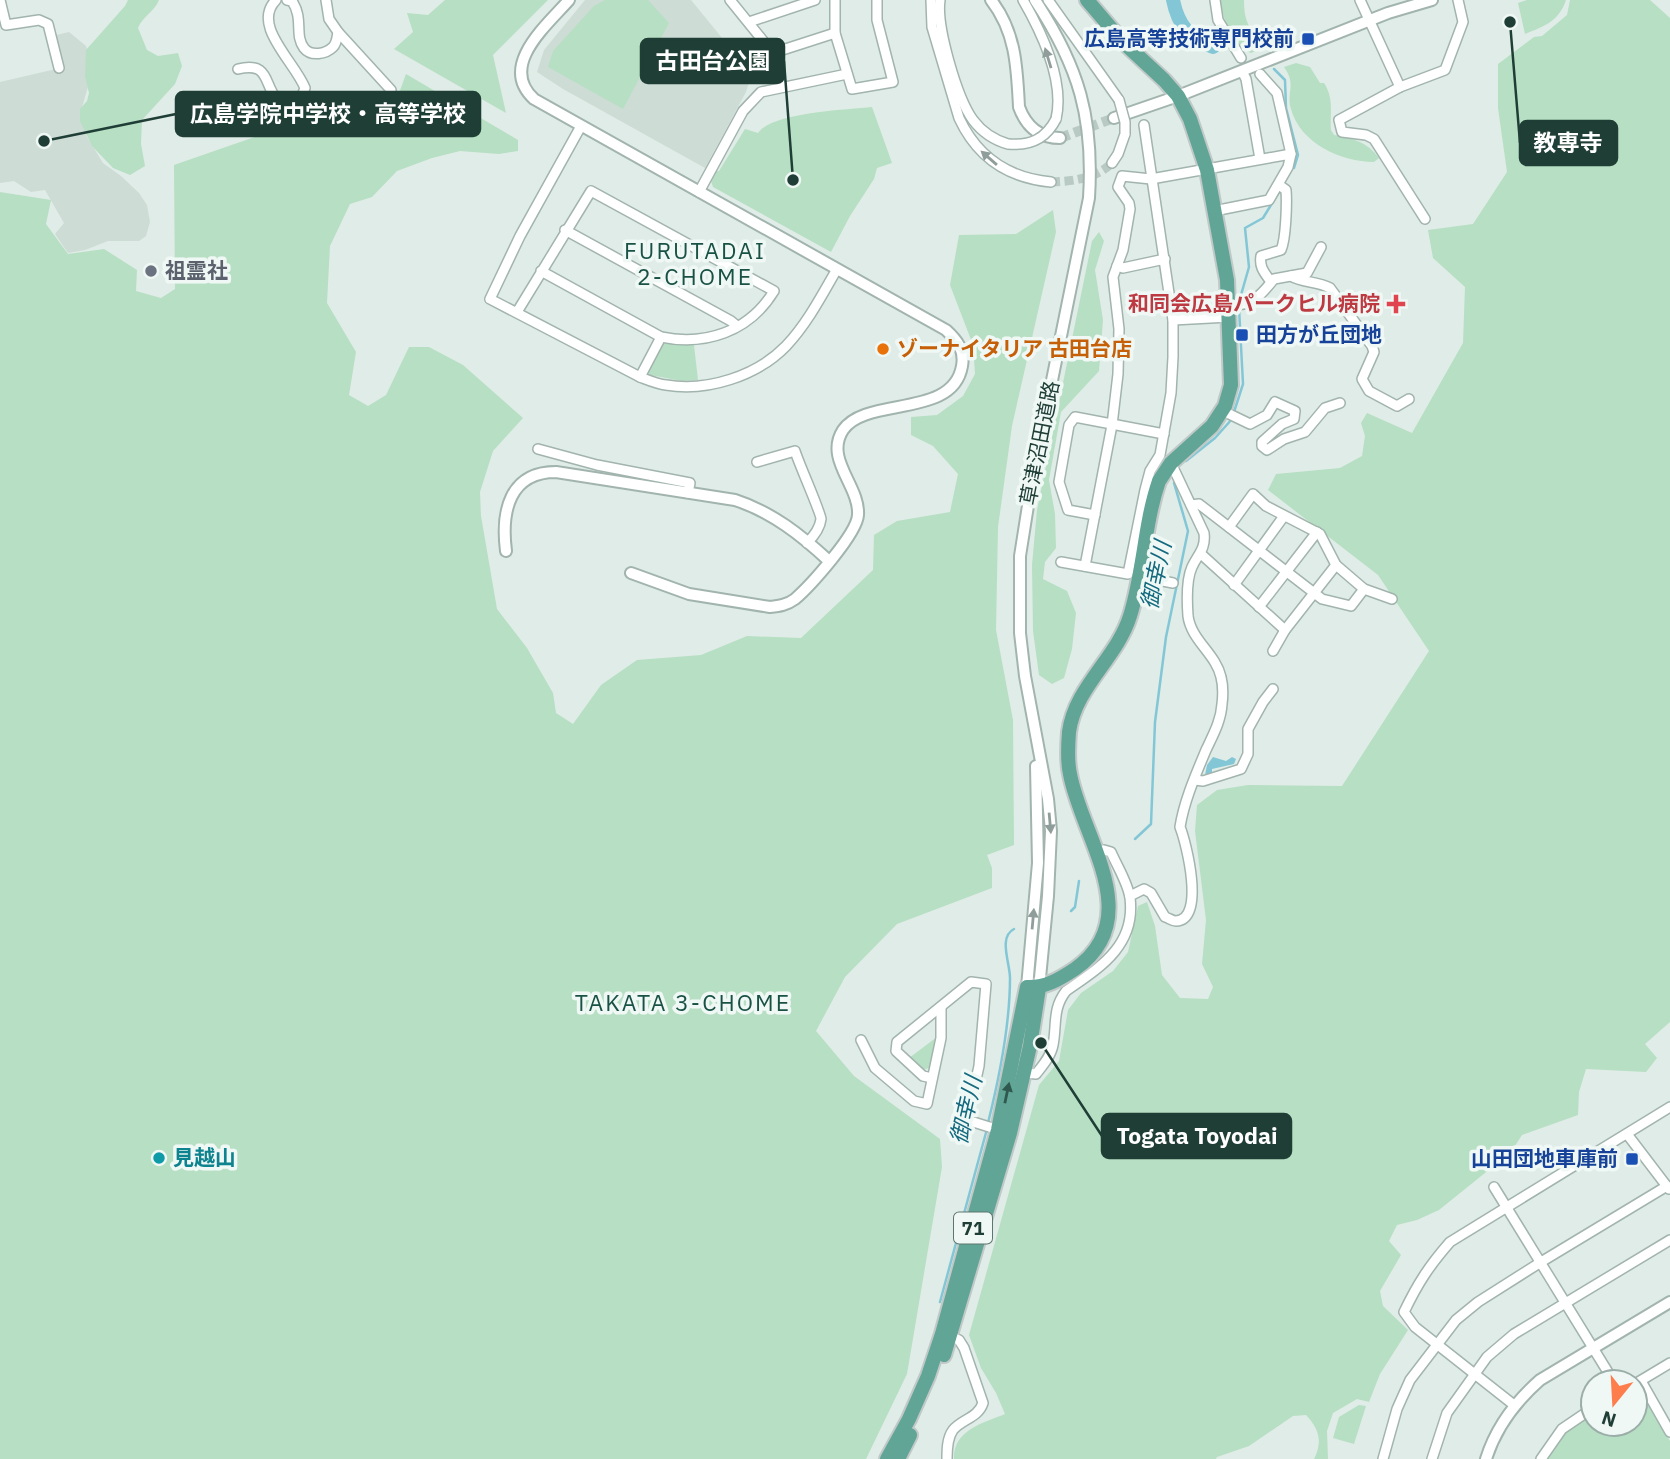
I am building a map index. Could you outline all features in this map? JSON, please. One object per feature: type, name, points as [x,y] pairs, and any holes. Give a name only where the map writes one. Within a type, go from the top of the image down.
[{"type":"main road","points":[[1033,987],[1078,967],[1100,941],[1105,928],[1108,888],[1098,851],[1070,775],[1069,731],[1082,694],[1113,650],[1130,617],[1157,487],[1171,463],[1212,426],[1223,411],[1231,385],[1229,311],[1214,211],[1207,170],[1189,119],[1178,96],[1154,69],[1123,42],[1087,0]]},
{"type":"main road","name":"71","points":[[898,1459],[933,1387],[1004,1132],[1024,1073],[1033,987]]},
{"type":"main road","name":"71","points":[[1004,1132],[1017,1045],[1033,987]]},
{"type":"main road","name":"71","points":[[887,1459],[909,1419],[947,1335]]},
{"type":"street","points":[[0,0],[6,25],[39,20],[48,24],[59,68]]},
{"type":"street","points":[[238,69],[258,69],[267,77],[272,96],[282,105],[293,107],[300,101],[305,88],[269,30],[266,16],[276,0]]},
{"type":"street","points":[[287,0],[292,1],[299,11],[299,36],[304,49],[313,54],[325,53],[335,45],[338,32]]},
{"type":"street","points":[[326,0],[329,19],[338,32],[391,90]]},
{"type":"street","points":[[569,0],[528,49],[520,65],[520,76],[526,92],[581,127],[946,330],[959,342],[964,359],[960,378],[951,389],[937,397],[860,417],[844,429],[837,451],[856,501],[858,520],[853,532],[795,599],[783,606],[770,607],[689,594],[631,573]]},
{"type":"street","points":[[730,0],[773,53],[781,87]]},
{"type":"street","points":[[749,22],[815,0]]},
{"type":"street","points":[[835,0],[835,33],[852,89],[893,82],[877,20],[877,0]]},
{"type":"street","points":[[931,0],[932,27],[958,118],[965,132],[975,146],[1000,168],[1016,175],[1051,182]]},
{"type":"street","points":[[940,0],[940,25],[967,109],[981,129],[991,137],[1008,144],[1027,144],[1047,134],[1056,119],[1058,97],[1042,39],[1024,0]]},
{"type":"street","points":[[991,0],[1007,26],[1014,45],[1021,114],[1026,123],[1042,135],[1060,138]]},
{"type":"street","name":"草津沼田道路","points":[[1033,987],[1048,896],[1051,831],[1020,633],[1020,556],[1033,474],[1086,210],[1091,166],[1088,124],[1076,77],[1064,49],[1035,0]]},
{"type":"street","points":[[1048,0],[1119,100],[1125,134],[1112,163]]},
{"type":"street","points":[[1215,0],[1218,20],[1241,58]]},
{"type":"street","points":[[1360,0],[1400,87]]},
{"type":"street","points":[[1114,118],[1178,96],[1369,21],[1432,0]]},
{"type":"street","points":[[1425,219],[1374,139],[1342,132],[1339,120],[1400,87],[1445,70],[1463,22],[1458,0]]},
{"type":"street","points":[[773,53],[835,33]]},
{"type":"street","points":[[1242,71],[1246,79],[1261,159]]},
{"type":"street","points":[[699,191],[743,111],[761,92],[847,74]]},
{"type":"street","points":[[1214,211],[1269,200],[1288,167],[1291,155],[1277,93],[1260,74]]},
{"type":"street","points":[[1061,562],[1131,574],[1144,490],[1150,471],[1160,455],[1164,434],[1171,393],[1173,320],[1144,125]]},
{"type":"street","points":[[581,127],[520,236],[490,299],[639,377],[664,385],[706,385],[737,377],[760,366],[786,346],[837,269]]},
{"type":"street","points":[[1085,566],[1112,425],[1119,329],[1113,276],[1123,250],[1130,209],[1118,187],[1118,181],[1122,176],[1151,179],[1291,155]]},
{"type":"street","points":[[1270,282],[1261,269],[1260,262],[1261,256],[1281,250],[1284,244],[1286,190],[1279,185]]},
{"type":"street","points":[[517,312],[541,271],[565,230],[591,191],[774,291],[766,304],[737,326],[722,334],[697,341],[682,341],[661,337],[541,271]]},
{"type":"street","points":[[565,230],[737,326]]},
{"type":"street","points":[[1173,320],[1229,311],[1243,306],[1264,293],[1274,279],[1307,273],[1321,247]]},
{"type":"street","points":[[1117,267],[1164,259]]},
{"type":"street","points":[[1290,276],[1330,288],[1372,346],[1374,352],[1362,380],[1369,391],[1397,406],[1409,399]]},
{"type":"street","points":[[639,377],[661,337]]},
{"type":"street","points":[[1223,411],[1250,424],[1267,415],[1275,402],[1295,411],[1294,419],[1282,424],[1262,442],[1262,446],[1267,450],[1284,439],[1305,432],[1325,408],[1340,403]]},
{"type":"street","points":[[1095,514],[1068,510],[1059,482],[1069,425],[1075,417],[1164,434]]},
{"type":"street","points":[[538,449],[597,466],[690,483],[688,493]]},
{"type":"street","points":[[757,462],[795,451],[801,472],[820,513],[821,521],[807,543]]},
{"type":"street","points":[[1130,896],[1144,889],[1150,893],[1165,917],[1176,921],[1184,918],[1190,909],[1193,899],[1187,843],[1180,827],[1195,780],[1220,720],[1222,705],[1221,677],[1213,660],[1192,630],[1188,618],[1189,577],[1205,543],[1205,533],[1171,463]]},
{"type":"street","points":[[506,551],[505,516],[514,494],[530,475],[556,472],[735,500],[751,505],[778,519],[829,561]]},
{"type":"street","points":[[1229,527],[1253,494],[1266,506],[1317,532],[1336,565],[1364,589],[1392,599]]},
{"type":"street","points":[[1191,505],[1199,504],[1322,599],[1351,606],[1364,589]]},
{"type":"street","points":[[1234,585],[1284,516]]},
{"type":"street","points":[[1259,607],[1317,532]]},
{"type":"street","points":[[1201,554],[1286,630]]},
{"type":"street","points":[[1273,651],[1336,565]]},
{"type":"street","points":[[1148,578],[1173,583]]},
{"type":"street","points":[[1195,780],[1203,781],[1241,769],[1248,754],[1248,729],[1273,689]]},
{"type":"street","points":[[1024,1073],[1036,1074],[1050,1055],[1054,1044],[1054,1016],[1061,997],[1104,965],[1118,949],[1126,930],[1130,896],[1111,852],[1098,851]]},
{"type":"street","points":[[932,1078],[923,1076],[895,1051],[897,1042],[971,982],[986,984],[979,1066],[967,1120],[1004,1132]]},
{"type":"street","points":[[861,1040],[876,1068],[914,1101],[927,1104],[941,1038],[940,1007]]},
{"type":"street","points":[[1514,1405],[1436,1345],[1415,1327],[1404,1312],[1425,1270],[1450,1242],[1670,1107]]},
{"type":"street","points":[[1383,1459],[1396,1409],[1410,1380],[1456,1321],[1478,1302],[1541,1262],[1668,1188],[1627,1134]]},
{"type":"street","points":[[1494,1187],[1605,1368]]},
{"type":"street","points":[[1432,1459],[1447,1412],[1487,1357],[1514,1334],[1670,1240]]},
{"type":"street","points":[[1486,1459],[1495,1434],[1514,1405],[1540,1380],[1670,1302]]},
{"type":"street","points":[[947,1335],[959,1340],[964,1348],[984,1404],[981,1411],[953,1430],[948,1442],[947,1459]]},
{"type":"street","points":[[1649,1376],[1670,1363]]},
{"type":"street","points":[[1649,1397],[1667,1419],[1670,1432]]},
{"type":"street","points":[[1541,1459],[1562,1429],[1579,1417]]},
{"type":"shaded area","points":[[585,0],[691,0],[745,66],[750,79],[746,92],[705,168],[537,72],[544,50]]},
{"type":"shaded area","points":[[69,32],[86,46],[89,57],[90,80],[80,114],[87,137],[103,163],[139,193],[147,205],[150,222],[146,236],[139,241],[108,241],[68,253],[55,234],[64,223],[45,190],[31,192],[14,181],[0,183],[0,82],[56,69],[48,37]]},
{"type":"green space","points":[[128,0],[159,0],[138,28],[147,50],[158,56],[178,53],[182,66],[175,84],[142,120],[141,144],[145,166],[130,175],[113,168],[92,146],[80,121],[80,109],[87,101],[89,93],[85,76],[86,50]]},
{"type":"green space","points":[[445,0],[548,0],[493,55],[506,113],[394,49],[413,32],[407,13],[428,15]]},
{"type":"green space","points":[[605,0],[648,0],[669,23],[623,109],[548,67],[553,51],[594,6]]},
{"type":"green space","points":[[1220,0],[1244,0],[1247,21],[1260,49],[1251,53],[1233,37]]},
{"type":"green space","points":[[1527,0],[1566,0],[1555,18],[1525,34],[1518,3]]},
{"type":"green space","points":[[1570,0],[1650,0],[1670,18],[1670,1022],[1645,1044],[1657,1058],[1646,1072],[1586,1069],[1579,1092],[1578,1115],[1522,1135],[1511,1152],[1439,1210],[1397,1225],[1389,1241],[1401,1255],[1380,1291],[1383,1306],[1408,1330],[1380,1374],[1369,1402],[1357,1399],[1333,1413],[1327,1431],[1328,1459],[1314,1459],[1319,1441],[1314,1425],[1306,1415],[1293,1416],[1249,1446],[1216,1459],[954,1459],[958,1441],[964,1434],[1005,1414],[981,1368],[969,1335],[1039,1085],[1059,1061],[1068,1010],[1081,993],[1113,971],[1128,952],[1138,906],[1147,902],[1155,926],[1162,975],[1180,998],[1208,999],[1213,987],[1202,964],[1206,920],[1195,831],[1197,805],[1217,790],[1248,785],[1342,786],[1429,651],[1378,575],[1268,490],[1276,474],[1340,468],[1362,456],[1365,436],[1361,423],[1367,413],[1412,433],[1463,343],[1465,287],[1433,258],[1428,230],[1473,224],[1507,172],[1498,108],[1498,64],[1534,37],[1542,36],[1567,15]]},
{"type":"green space","points":[[1296,63],[1310,67],[1320,83],[1324,83],[1330,100],[1331,130],[1334,135],[1359,142],[1370,148],[1379,158],[1374,162],[1348,159],[1324,148],[1303,132],[1291,109],[1291,84],[1284,67]]},
{"type":"green space","points":[[406,74],[518,140],[518,151],[499,154],[460,151],[432,158],[397,171],[372,197],[350,204],[330,246],[327,303],[356,352],[349,395],[368,406],[386,395],[409,347],[429,347],[463,365],[523,418],[493,451],[480,492],[481,516],[497,609],[527,648],[553,693],[556,713],[573,724],[601,685],[637,660],[701,655],[747,636],[801,638],[873,570],[874,535],[897,521],[950,512],[958,474],[933,446],[911,435],[911,417],[937,415],[963,396],[975,374],[973,345],[950,285],[959,235],[1016,234],[1053,210],[1056,232],[1012,426],[998,527],[996,630],[1013,720],[1014,845],[987,855],[992,868],[992,888],[897,924],[845,977],[816,1031],[854,1076],[940,1139],[942,1167],[907,1374],[866,1459],[0,1459],[0,192],[51,200],[46,224],[68,254],[104,249],[137,270],[136,291],[161,298],[175,289],[174,165],[289,125],[314,105],[398,96]]},
{"type":"green space","points":[[872,107],[892,163],[877,168],[874,179],[831,252],[713,187],[711,181],[716,171],[719,171],[745,129],[758,133],[778,120],[794,116]]},
{"type":"green space","points":[[1099,232],[1104,241],[1095,270],[1103,320],[1099,371],[1061,412],[1049,480],[1055,514],[1056,548],[1045,562],[1043,579],[1067,591],[1076,613],[1072,649],[1064,678],[1052,684],[1039,675],[1033,631],[1032,565],[1037,510],[1092,241]]},
{"type":"green space","points":[[661,345],[694,345],[698,380],[682,381],[650,375],[647,371]]},
{"type":"green space","points":[[937,1037],[929,1068],[922,1070],[909,1058]]},
{"type":"green space","points":[[1359,1405],[1366,1406],[1354,1444],[1333,1438],[1339,1417]]},
{"type":"green space","points":[[1649,1406],[1670,1441],[1670,1459],[1546,1459],[1565,1433],[1579,1424],[1579,1438],[1649,1438]]},
{"type":"water","points":[[1213,757],[1226,761],[1232,757],[1236,759],[1234,764],[1212,769],[1212,773],[1205,775],[1207,765]]},
{"type":"waterway","name":"御幸川","points":[[1173,0],[1178,17],[1186,30],[1213,47]]},
{"type":"waterway","name":"御幸川","points":[[1274,69],[1285,80],[1286,108],[1298,155],[1294,168]]},
{"type":"waterway","name":"御幸川","points":[[1239,302],[1249,267],[1245,228],[1263,218],[1279,192]]},
{"type":"waterway","name":"御幸川","points":[[1234,412],[1243,384],[1239,308]]},
{"type":"waterway","name":"御幸川","points":[[1186,461],[1215,438],[1232,419]]},
{"type":"waterway","name":"御幸川","points":[[1135,839],[1151,824],[1155,722],[1166,637],[1188,531],[1174,483]]},
{"type":"waterway","name":"御幸川","points":[[1071,911],[1075,907],[1079,881]]},
{"type":"waterway","name":"御幸川","points":[[988,1123],[1000,1070],[1008,1013],[1010,978],[1006,944],[1009,933],[1014,929]]},
{"type":"waterway","name":"御幸川","points":[[940,1302],[987,1129]]},
{"type":"tunnel","points":[[1060,138],[1114,118]]},
{"type":"tunnel","points":[[1051,182],[1091,176],[1112,163]]},
{"type":"place","name":"教専寺","points":[[1510,22]]},
{"type":"place","name":"広島高等技術専門校前","points":[[1308,39]]},
{"type":"place","name":"広島学院中学校・高等学校","points":[[44,141]]},
{"type":"place","name":"古田台公園","points":[[793,180]]},
{"type":"place","name":"祖霊社","points":[[151,271]]},
{"type":"place","name":"和同会広島パークヒル病院","points":[[1396,304]]},
{"type":"place","name":"田方が丘団地","points":[[1242,335]]},
{"type":"place","name":"ゾーナイタリア 古田台店","points":[[883,349]]},
{"type":"place","name":"Togata Toyodai","points":[[1041,1043]]},
{"type":"place","name":"見越山","points":[[159,1158]]},
{"type":"place","name":"山田団地車庫前","points":[[1632,1159]]},
{"type":"district","name":"FURUTADAI 2-CHOME","points":[[695,264]]},
{"type":"district","name":"TAKATA 3-CHOME","points":[[683,1003]]}]
